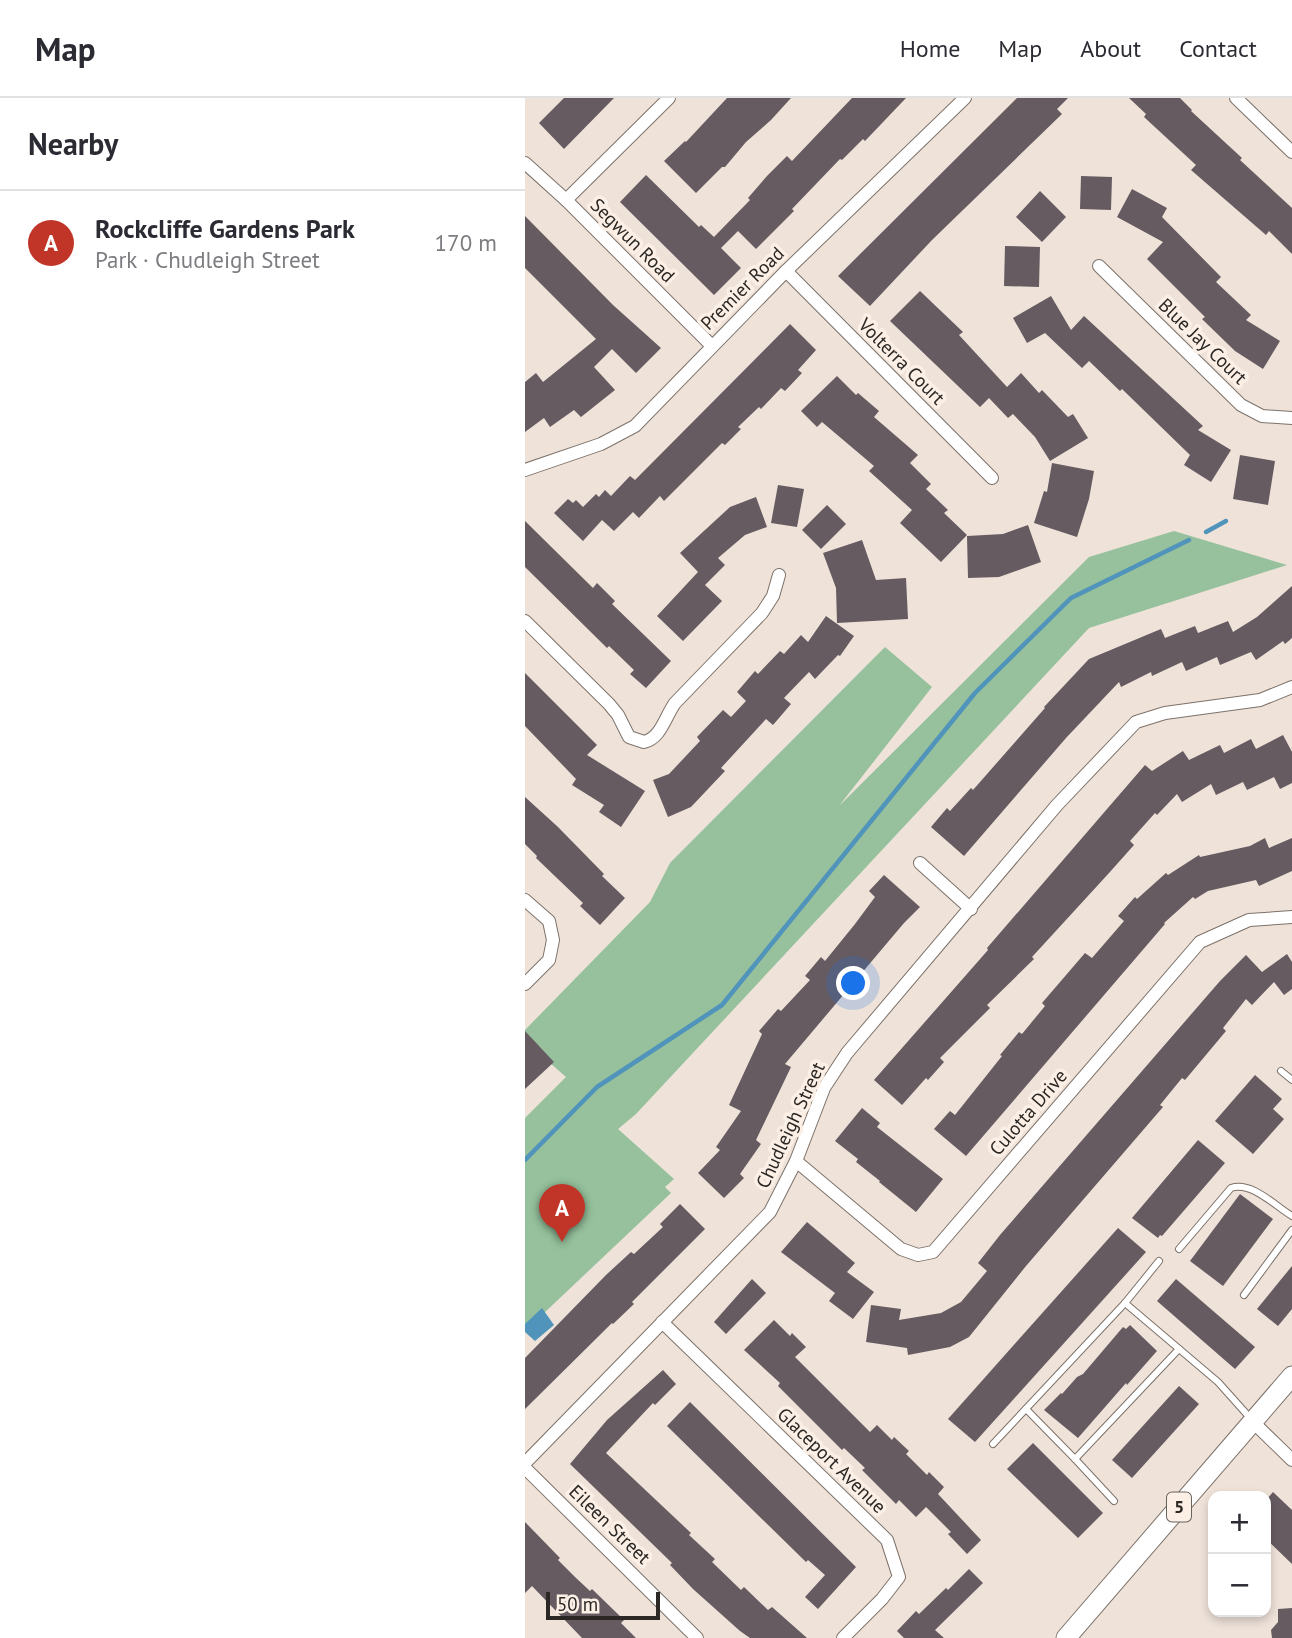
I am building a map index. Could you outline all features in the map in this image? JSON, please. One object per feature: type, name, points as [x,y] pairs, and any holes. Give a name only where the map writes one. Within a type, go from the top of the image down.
[{"type":"main road","name":"5","points":[[1066,1638],[1292,1376]]},
{"type":"street","points":[[566,200],[669,98]]},
{"type":"street","name":"Premier Road","points":[[525,470],[601,444],[635,426],[786,271],[965,98]]},
{"type":"street","points":[[1236,98],[1292,152]]},
{"type":"street","name":"Segwun Road","points":[[525,163],[566,200],[712,346]]},
{"type":"street","name":"Blue Jay Court","points":[[1099,266],[1241,405],[1262,416],[1292,418]]},
{"type":"street","name":"Volterra Court","points":[[786,271],[992,478]]},
{"type":"street","points":[[525,621],[609,704],[629,737],[638,742],[647,742],[657,735],[675,703],[762,613],[773,596],[779,575]]},
{"type":"street","name":"Chudleigh Street","points":[[525,1465],[770,1212],[796,1161],[824,1088],[847,1053],[1058,805],[1136,722],[1165,713],[1260,700],[1292,687]]},
{"type":"street","points":[[920,863],[971,909]]},
{"type":"street","points":[[525,900],[549,922],[552,940],[549,960],[525,984]]},
{"type":"street","name":"Culotta Drive","points":[[796,1161],[901,1249],[918,1255],[933,1252],[1200,942],[1249,920],[1292,917]]},
{"type":"street","name":"Glaceport Avenue","points":[[662,1322],[887,1541],[899,1577],[882,1599],[843,1638]]},
{"type":"street","points":[[1253,1422],[1292,1460]]},
{"type":"street","name":"Eileen Street","points":[[525,1465],[697,1638]]},
{"type":"lane","points":[[1281,1071],[1292,1080]]},
{"type":"lane","points":[[1179,1249],[1231,1188],[1238,1186],[1256,1191],[1292,1216]]},
{"type":"lane","points":[[1244,1295],[1292,1230]]},
{"type":"lane","points":[[993,1444],[1125,1303],[1159,1261]]},
{"type":"lane","points":[[1125,1303],[1218,1382],[1253,1422]]},
{"type":"lane","points":[[1075,1459],[1179,1349]]},
{"type":"lane","points":[[1026,1409],[1114,1501]]},
{"type":"green space","points":[[1174,531],[1287,565],[1089,628],[636,1114],[618,1129],[674,1179],[665,1187],[671,1193],[525,1331],[525,1118],[566,1077],[525,1041],[525,1030],[650,902],[670,863],[885,647],[932,687],[839,806],[1089,557]]},
{"type":"water","points":[[542,1308],[554,1325],[535,1341],[525,1332],[525,1324]]},
{"type":"building","points":[[564,98],[614,98],[564,149],[539,123]]},
{"type":"building","points":[[727,98],[791,98],[746,142],[725,167],[696,193],[664,161],[686,142]]},
{"type":"building","points":[[852,98],[906,98],[865,141],[863,139],[840,159],[756,249],[738,231],[721,248],[741,268],[714,295],[620,202],[646,175],[699,227],[701,225],[714,237],[750,200],[748,198],[767,176],[787,156],[792,161]]},
{"type":"building","points":[[1017,98],[1068,98],[1057,109],[1062,114],[932,240],[870,306],[838,276]]},
{"type":"building","points":[[1129,98],[1180,98],[1242,158],[1240,160],[1292,208],[1292,254],[1269,231],[1266,235],[1191,170],[1196,165],[1144,117],[1146,114]]},
{"type":"building","points":[[1081,176],[1112,177],[1111,210],[1080,209]]},
{"type":"building","points":[[1132,189],[1167,208],[1162,217],[1221,277],[1216,282],[1251,315],[1246,320],[1280,341],[1263,369],[1235,351],[1147,259],[1163,242],[1117,217]]},
{"type":"building","points":[[1040,191],[1066,217],[1042,242],[1016,217]]},
{"type":"building","points":[[525,216],[613,305],[661,348],[636,373],[612,349],[594,367],[615,390],[581,417],[574,410],[550,427],[544,418],[525,432],[525,382],[536,373],[543,382],[596,339],[525,268]]},
{"type":"building","points":[[1005,246],[1040,247],[1039,287],[1004,286]]},
{"type":"building","points":[[920,291],[963,332],[959,335],[1007,387],[1021,373],[1039,393],[1042,390],[1068,417],[1073,414],[1088,438],[1050,461],[1035,437],[1013,414],[1008,418],[989,398],[980,407],[890,321]]},
{"type":"building","points":[[1051,296],[1071,330],[1084,316],[1203,426],[1198,430],[1231,450],[1211,482],[1184,465],[1190,455],[1089,361],[1082,368],[1045,333],[1027,343],[1013,318]]},
{"type":"building","points":[[790,324],[816,350],[798,370],[802,373],[785,391],[781,388],[761,409],[759,407],[738,427],[741,429],[725,445],[722,443],[664,501],[660,496],[639,518],[633,512],[614,531],[602,520],[583,541],[554,513],[568,499],[573,503],[576,500],[583,507],[596,494],[599,497],[605,490],[611,496],[630,476],[635,480]]},
{"type":"building","points":[[837,376],[856,395],[858,393],[879,411],[874,417],[918,455],[910,463],[931,484],[926,489],[948,510],[944,513],[967,535],[941,562],[900,523],[912,510],[869,471],[874,466],[822,422],[817,427],[801,411]]},
{"type":"building","points":[[1240,455],[1275,461],[1268,505],[1233,499]]},
{"type":"building","points":[[1052,463],[1094,471],[1089,499],[1077,537],[1034,523],[1044,491],[1047,492]]},
{"type":"building","points":[[778,485],[804,489],[797,527],[771,523]]},
{"type":"building","points":[[756,497],[767,527],[745,535],[718,558],[725,565],[705,585],[722,601],[683,641],[657,616],[698,572],[680,553],[730,507]]},
{"type":"building","points":[[827,505],[846,524],[821,549],[802,530]]},
{"type":"building","points":[[525,521],[593,588],[597,583],[615,601],[612,604],[671,661],[646,688],[630,674],[634,670],[609,646],[607,648],[525,567]]},
{"type":"building","points":[[1028,525],[1041,562],[999,577],[968,578],[967,536],[1003,534]]},
{"type":"building","points":[[862,540],[876,580],[906,578],[908,619],[837,623],[836,588],[823,553]]},
{"type":"building","points":[[1292,586],[1292,638],[1285,644],[1283,641],[1256,660],[1251,652],[1220,665],[1217,657],[1186,671],[1182,662],[1152,676],[1151,672],[1121,687],[1119,682],[1066,738],[964,856],[931,827],[947,808],[950,811],[971,788],[973,790],[1089,659],[1161,629],[1165,638],[1195,626],[1198,633],[1228,621],[1233,632],[1257,617]]},
{"type":"building","points":[[826,616],[854,636],[840,656],[815,679],[809,672],[784,698],[791,704],[773,725],[766,719],[721,768],[725,771],[691,807],[668,817],[653,780],[669,774],[700,741],[697,737],[723,710],[731,717],[746,701],[737,692],[755,671],[758,674],[780,651],[784,654],[801,635],[808,642]]},
{"type":"building","points":[[525,673],[597,745],[587,755],[645,791],[621,827],[599,812],[604,805],[572,785],[576,779],[525,726]]},
{"type":"building","points":[[1283,735],[1292,752],[1292,783],[1280,789],[1274,777],[1247,790],[1243,782],[1216,795],[1211,784],[1182,802],[1177,794],[1157,815],[1155,813],[1130,841],[1134,845],[1032,957],[1034,959],[987,1005],[990,1008],[940,1058],[944,1062],[902,1105],[874,1080],[1145,765],[1152,771],[1183,751],[1189,760],[1220,745],[1224,753],[1251,739],[1256,749]]},
{"type":"building","points":[[525,797],[558,827],[625,898],[600,925],[580,906],[583,903],[525,844]]},
{"type":"building","points":[[1265,838],[1269,848],[1292,838],[1292,871],[1259,886],[1256,880],[1208,891],[1195,899],[1193,897],[1164,923],[966,1156],[934,1129],[950,1111],[955,1115],[1002,1056],[1000,1055],[1019,1032],[1022,1034],[1045,1006],[1042,1003],[1085,953],[1092,958],[1124,921],[1118,916],[1135,897],[1137,899],[1166,873],[1168,875],[1199,855],[1200,857],[1250,846]]},
{"type":"building","points":[[884,875],[920,907],[785,1064],[791,1067],[756,1140],[761,1144],[740,1174],[744,1178],[724,1198],[698,1173],[720,1150],[716,1147],[741,1111],[729,1105],[762,1034],[759,1031],[778,1009],[781,1011],[810,980],[805,976],[821,957],[825,961],[855,924],[875,897],[869,891]]},
{"type":"building","points":[[1287,954],[1292,962],[1292,989],[1284,995],[1274,982],[1252,1005],[1246,999],[1223,1028],[1226,1031],[1185,1080],[1182,1078],[1160,1105],[1163,1107],[1026,1266],[969,1337],[950,1347],[908,1355],[907,1348],[866,1342],[871,1305],[901,1309],[899,1320],[941,1313],[961,1302],[987,1271],[978,1263],[1000,1235],[1220,981],[1246,955],[1262,972]]},
{"type":"building","points":[[525,1031],[554,1062],[525,1089]]},
{"type":"building","points":[[1255,1075],[1282,1099],[1273,1109],[1284,1119],[1253,1154],[1215,1121]]},
{"type":"building","points":[[862,1108],[880,1123],[877,1127],[943,1179],[916,1212],[835,1141]]},
{"type":"building","points":[[1198,1140],[1225,1163],[1158,1238],[1132,1218]]},
{"type":"building","points":[[1240,1194],[1273,1219],[1223,1286],[1190,1261]]},
{"type":"building","points":[[680,1204],[705,1229],[632,1302],[634,1304],[525,1409],[525,1358],[606,1275],[663,1227],[660,1224]]},
{"type":"building","points":[[807,1222],[855,1263],[847,1272],[874,1292],[853,1319],[829,1301],[835,1293],[781,1252]]},
{"type":"building","points":[[1118,1228],[1146,1252],[975,1442],[948,1419]]},
{"type":"building","points":[[1292,1266],[1292,1309],[1278,1326],[1257,1309]]},
{"type":"building","points":[[752,1279],[766,1293],[726,1334],[714,1322]]},
{"type":"building","points":[[1176,1279],[1255,1347],[1235,1369],[1157,1301]]},
{"type":"building","points":[[774,1320],[806,1347],[795,1357],[870,1432],[877,1425],[892,1440],[894,1437],[909,1451],[906,1454],[927,1475],[929,1472],[944,1487],[938,1494],[981,1540],[967,1554],[948,1534],[951,1532],[926,1507],[916,1517],[899,1500],[896,1504],[862,1470],[865,1468],[844,1448],[842,1450],[778,1386],[780,1383],[744,1350]]},
{"type":"building","points":[[1130,1325],[1157,1351],[1078,1438],[1044,1410],[1083,1374],[1123,1327],[1126,1329]]},
{"type":"building","points":[[663,1370],[676,1384],[655,1405],[653,1403],[606,1453],[691,1533],[689,1535],[715,1559],[712,1562],[741,1590],[744,1587],[768,1610],[772,1607],[807,1638],[750,1638],[740,1631],[693,1589],[670,1565],[672,1563],[570,1464],[607,1420]]},
{"type":"building","points":[[1179,1386],[1199,1404],[1132,1478],[1112,1460]]},
{"type":"building","points":[[690,1402],[856,1567],[818,1609],[805,1597],[825,1575],[808,1560],[806,1562],[667,1426]]},
{"type":"building","points":[[1033,1443],[1103,1513],[1078,1538],[1007,1469]]},
{"type":"building","points":[[1273,1492],[1292,1510],[1292,1564],[1271,1544]]},
{"type":"building","points":[[525,1522],[576,1578],[590,1591],[592,1589],[624,1620],[621,1623],[636,1638],[582,1638],[532,1586],[525,1593]]},
{"type":"building","points":[[969,1569],[983,1583],[935,1630],[944,1638],[904,1638],[897,1631],[916,1611],[919,1614]]},
{"type":"building","points":[[1292,1608],[1292,1638],[1272,1638],[1271,1630],[1278,1622],[1278,1609]]},
{"type":"waterway","points":[[1206,532],[1226,521]]},
{"type":"waterway","points":[[525,1160],[597,1087],[722,1005],[975,693],[1071,598],[1189,540]]},
{"type":"place","name":"Rockcliffe Gardens Park","points":[[562,1242]]}]
